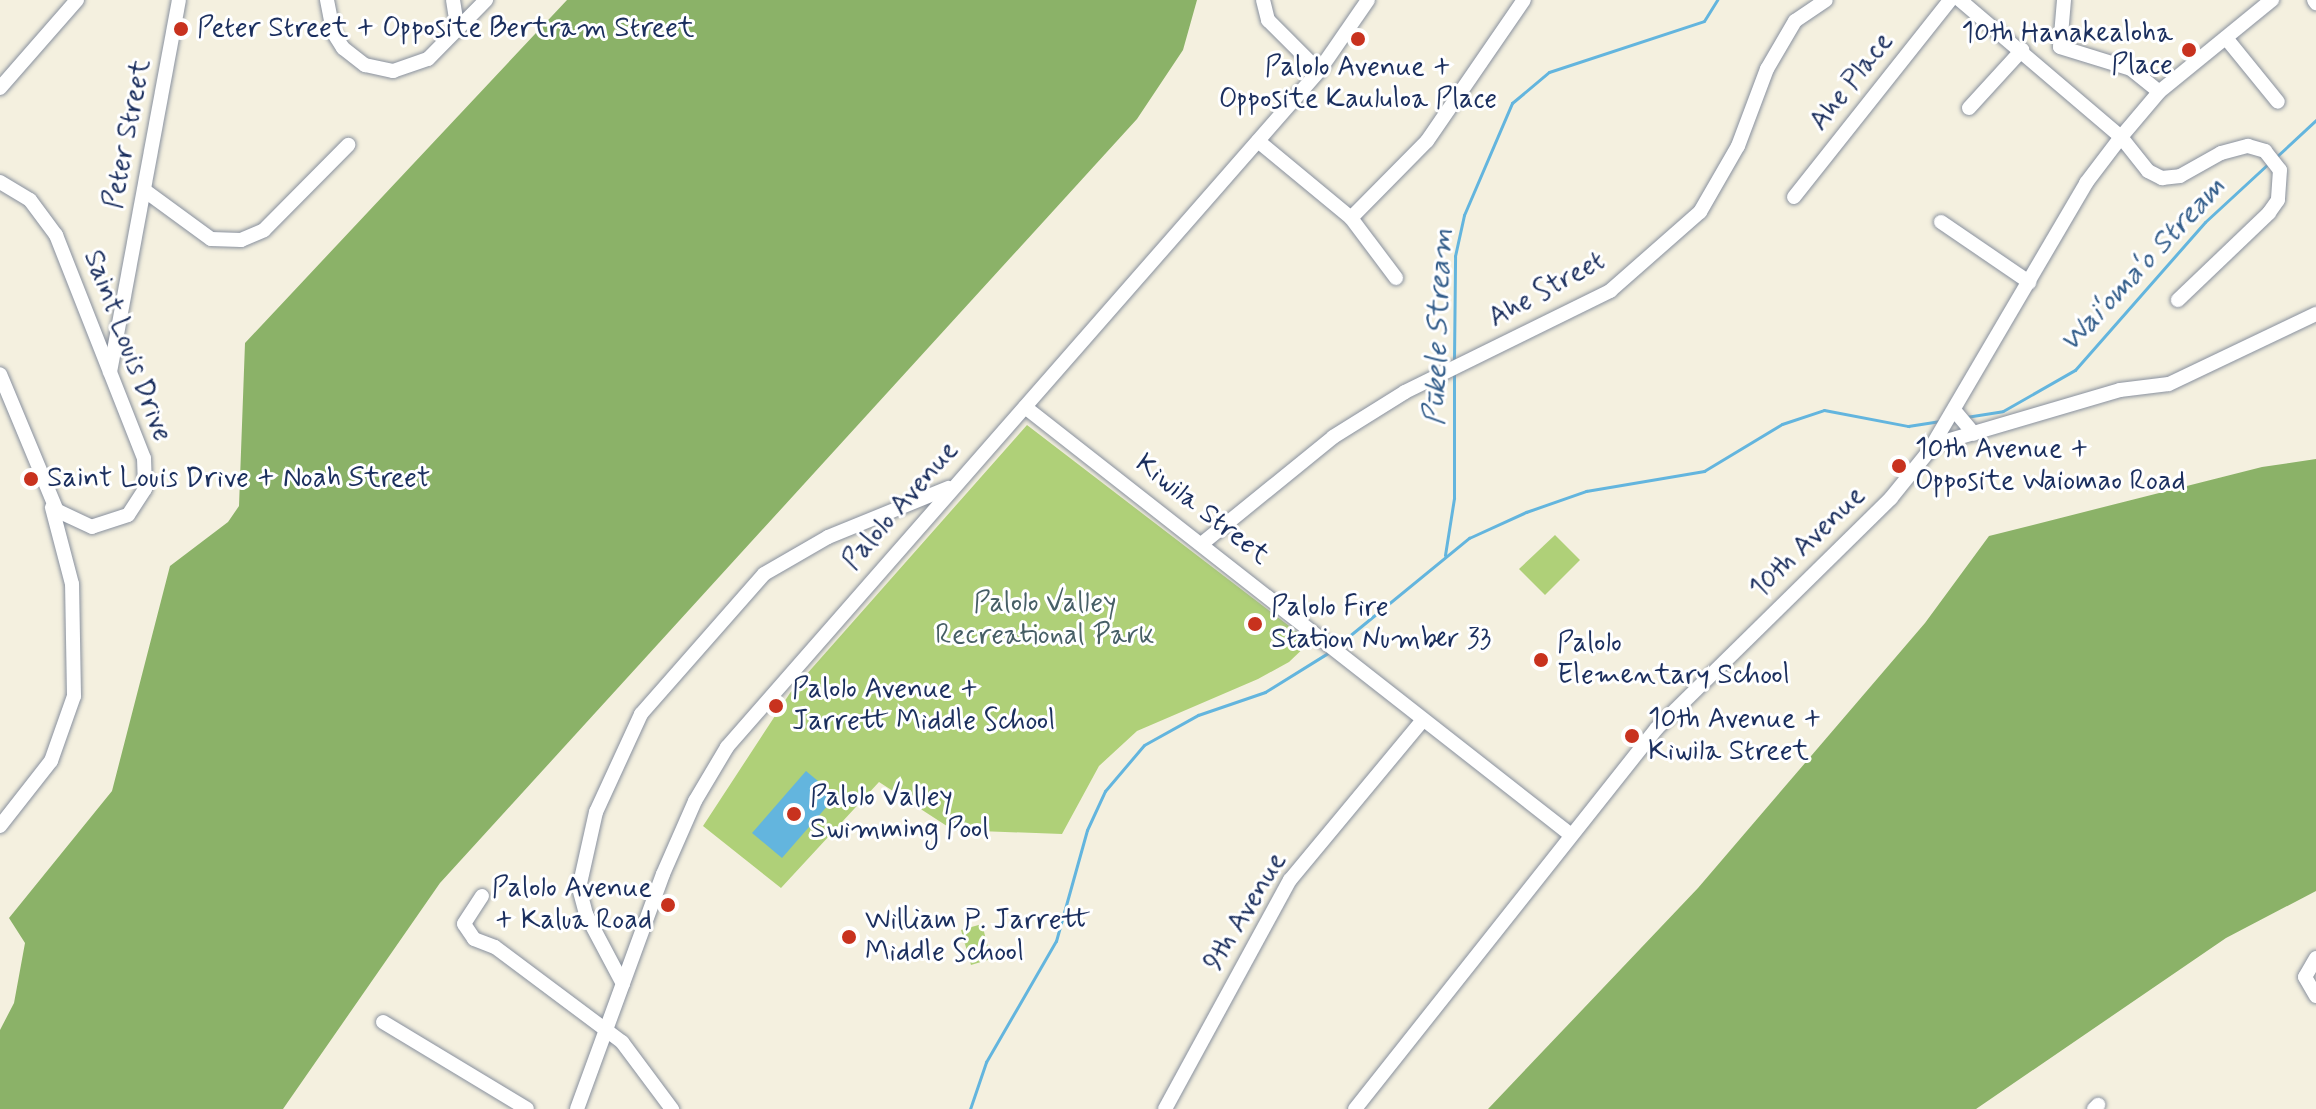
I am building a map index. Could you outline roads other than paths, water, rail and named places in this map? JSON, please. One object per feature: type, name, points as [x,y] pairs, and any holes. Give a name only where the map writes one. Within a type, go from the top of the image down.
[{"type":"street","points":[[0,88],[77,0]]},
{"type":"street","name":"Peter Street","points":[[110,372],[179,0]]},
{"type":"street","points":[[327,0],[338,41],[350,55],[374,69],[393,71],[420,64],[486,0]]},
{"type":"street","points":[[453,0],[458,30]]},
{"type":"street","points":[[1263,0],[1268,20],[1319,71]]},
{"type":"street","name":"Palolo Avenue","points":[[577,1109],[686,819],[727,747],[1319,71],[1368,0]]},
{"type":"street","points":[[1351,218],[1427,141],[1524,0]]},
{"type":"street","name":"Ahe Street","points":[[1204,542],[1333,437],[1439,376],[1610,291],[1700,212],[1738,146],[1767,69],[1795,21],[1826,0]]},
{"type":"street","name":"Ahe Place","points":[[1794,197],[1950,0]]},
{"type":"street","points":[[1960,0],[2121,137],[2148,171],[2162,178],[2180,176],[2236,146],[2265,151],[2280,170],[2278,200],[2269,213],[2178,300]]},
{"type":"street","points":[[2064,0],[2060,47],[2131,69],[2159,92]]},
{"type":"street","name":"10th Avenue","points":[[1355,1109],[1657,728],[1891,498],[1933,445],[2086,183],[2121,137],[2159,92],[2272,0]]},
{"type":"street","points":[[2226,38],[2278,102]]},
{"type":"street","points":[[1969,108],[2022,50]]},
{"type":"street","points":[[1258,141],[1351,218],[1396,278]]},
{"type":"street","points":[[144,190],[211,239],[241,240],[264,230],[348,145]]},
{"type":"street","name":"Saint Louis Drive","points":[[0,182],[30,200],[49,222],[144,458],[142,496],[122,520],[92,527],[63,516],[45,491],[0,374]]},
{"type":"street","points":[[1941,222],[2029,282]]},
{"type":"street","points":[[1933,445],[2120,390],[2169,384],[2316,314]]},
{"type":"street","name":"Kiwila Street","points":[[1025,407],[1204,542],[1347,660],[1571,835]]},
{"type":"street","points":[[1954,410],[1974,434]]},
{"type":"street","points":[[623,984],[586,914],[579,888],[596,812],[641,714],[764,574],[828,537],[952,487]]},
{"type":"street","points":[[0,826],[51,761],[74,696],[69,558],[45,491]]},
{"type":"street","name":"9th Avenue","points":[[1165,1109],[1290,880],[1423,720]]},
{"type":"street","points":[[482,896],[464,924],[474,939],[495,947],[606,1028],[622,1042],[672,1109]]},
{"type":"street","points":[[2316,958],[2305,977],[2316,996]]},
{"type":"street","points":[[383,1022],[527,1109]]},
{"type":"water","name":"Palolo Valley Swimming Pool","points":[[806,771],[836,796],[782,858],[752,833]]},
{"type":"waterway","name":"Pūkele Stream","points":[[1454,360],[1455,256],[1464,215],[1512,103],[1549,72],[1704,21],[1717,0]]},
{"type":"waterway","name":"Waiʻomaʻo Stream","points":[[2275,158],[2316,120]]},
{"type":"waterway","name":"Waiʻomaʻo Stream","points":[[1966,417],[2003,411],[2075,370],[2205,222],[2269,163]]},
{"type":"waterway","name":"Pūkele Stream","points":[[1445,555],[1454,498],[1454,372]]},
{"type":"waterway","name":"Waiʻomaʻo Stream","points":[[1337,646],[1469,538],[1526,512],[1586,491],[1704,471],[1782,424],[1824,410],[1908,426],[1939,421]]},
{"type":"waterway","points":[[970,1109],[986,1062],[1056,941],[1087,830],[1105,791],[1144,745],[1198,715],[1265,692],[1331,651]]},
{"type":"place","name":"Peter Street + Opposite Bertram Street","points":[[181,29]]},
{"type":"place","name":"Palolo Avenue + Opposite Kaululoa Place","points":[[1358,39]]},
{"type":"place","name":"10th Hanakealoha Place","points":[[2189,50]]},
{"type":"place","name":"10th Avenue + Opposite Waiomao Road","points":[[1899,466]]},
{"type":"place","name":"Saint Louis Drive + Noah Street","points":[[31,479]]},
{"type":"place","name":"Palolo Fire Station Number 33","points":[[1255,624]]},
{"type":"place","name":"Palolo Elementary School","points":[[1541,660]]},
{"type":"place","name":"Palolo Avenue + Jarrett Middle School","points":[[776,706]]},
{"type":"place","name":"10th Avenue + Kiwila Street","points":[[1632,736]]},
{"type":"place","name":"Palolo Valley Swimming Pool","points":[[794,814]]},
{"type":"place","name":"Palolo Avenue + Kalua Road","points":[[668,905]]},
{"type":"place","name":"William P. Jarrett Middle School","points":[[849,937]]},
{"type":"park label","name":"Palolo Valley Recreational Park","points":[[1045,620]]}]
